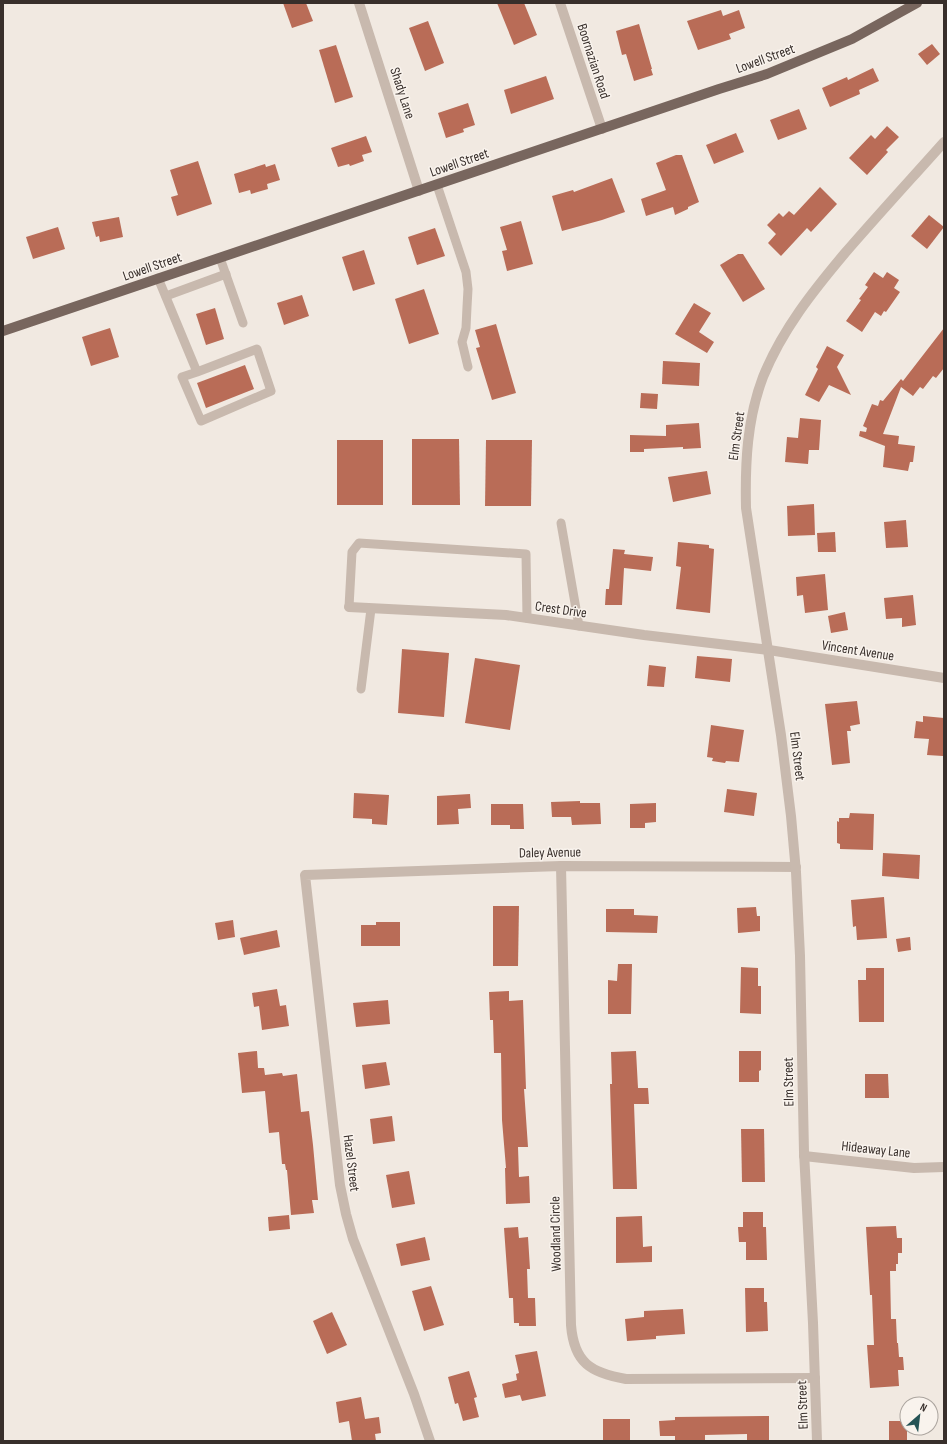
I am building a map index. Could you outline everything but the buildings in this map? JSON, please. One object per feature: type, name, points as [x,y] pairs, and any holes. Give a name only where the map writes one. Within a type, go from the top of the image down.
[{"type":"main road","name":"Lowell Street","points":[[3,331],[767,74],[852,39],[917,3]]},
{"type":"street","name":"Shady Lane","points":[[359,3],[419,191]]},
{"type":"street","name":"Boornazian Road","points":[[560,3],[602,129]]},
{"type":"street","name":"Elm Street","points":[[817,1441],[804,1156],[800,956],[796,867],[784,757],[769,650],[746,508],[745,477],[747,445],[754,408],[763,377],[778,344],[797,313],[863,233],[944,142]]},
{"type":"street","name":"Crest Drive","points":[[349,607],[506,615],[579,626],[769,650]]},
{"type":"street","name":"Vincent Avenue","points":[[769,650],[944,678]]},
{"type":"street","name":"Daley Avenue","points":[[305,875],[561,866],[796,867]]},
{"type":"street","name":"Woodland Circle","points":[[561,866],[571,1325],[572,1338],[575,1348],[581,1359],[591,1368],[602,1373],[626,1379],[815,1378]]},
{"type":"street","name":"Hazel Street","points":[[305,875],[340,1184],[346,1214],[356,1246],[423,1418],[430,1441]]},
{"type":"street","name":"Hideaway Lane","points":[[804,1156],[914,1168],[944,1167]]},
{"type":"lane","points":[[437,185],[466,272],[468,301],[466,328],[462,342],[468,367]]},
{"type":"lane","points":[[220,258],[243,323]]},
{"type":"lane","points":[[166,296],[226,274]]},
{"type":"lane","points":[[158,278],[197,372]]},
{"type":"lane","points":[[257,349],[272,391],[201,421],[182,378],[197,372],[257,349]]},
{"type":"lane","points":[[562,523],[579,626]]},
{"type":"lane","points":[[349,607],[352,552],[359,543],[526,554],[527,618]]},
{"type":"lane","points":[[361,689],[371,609]]}]
